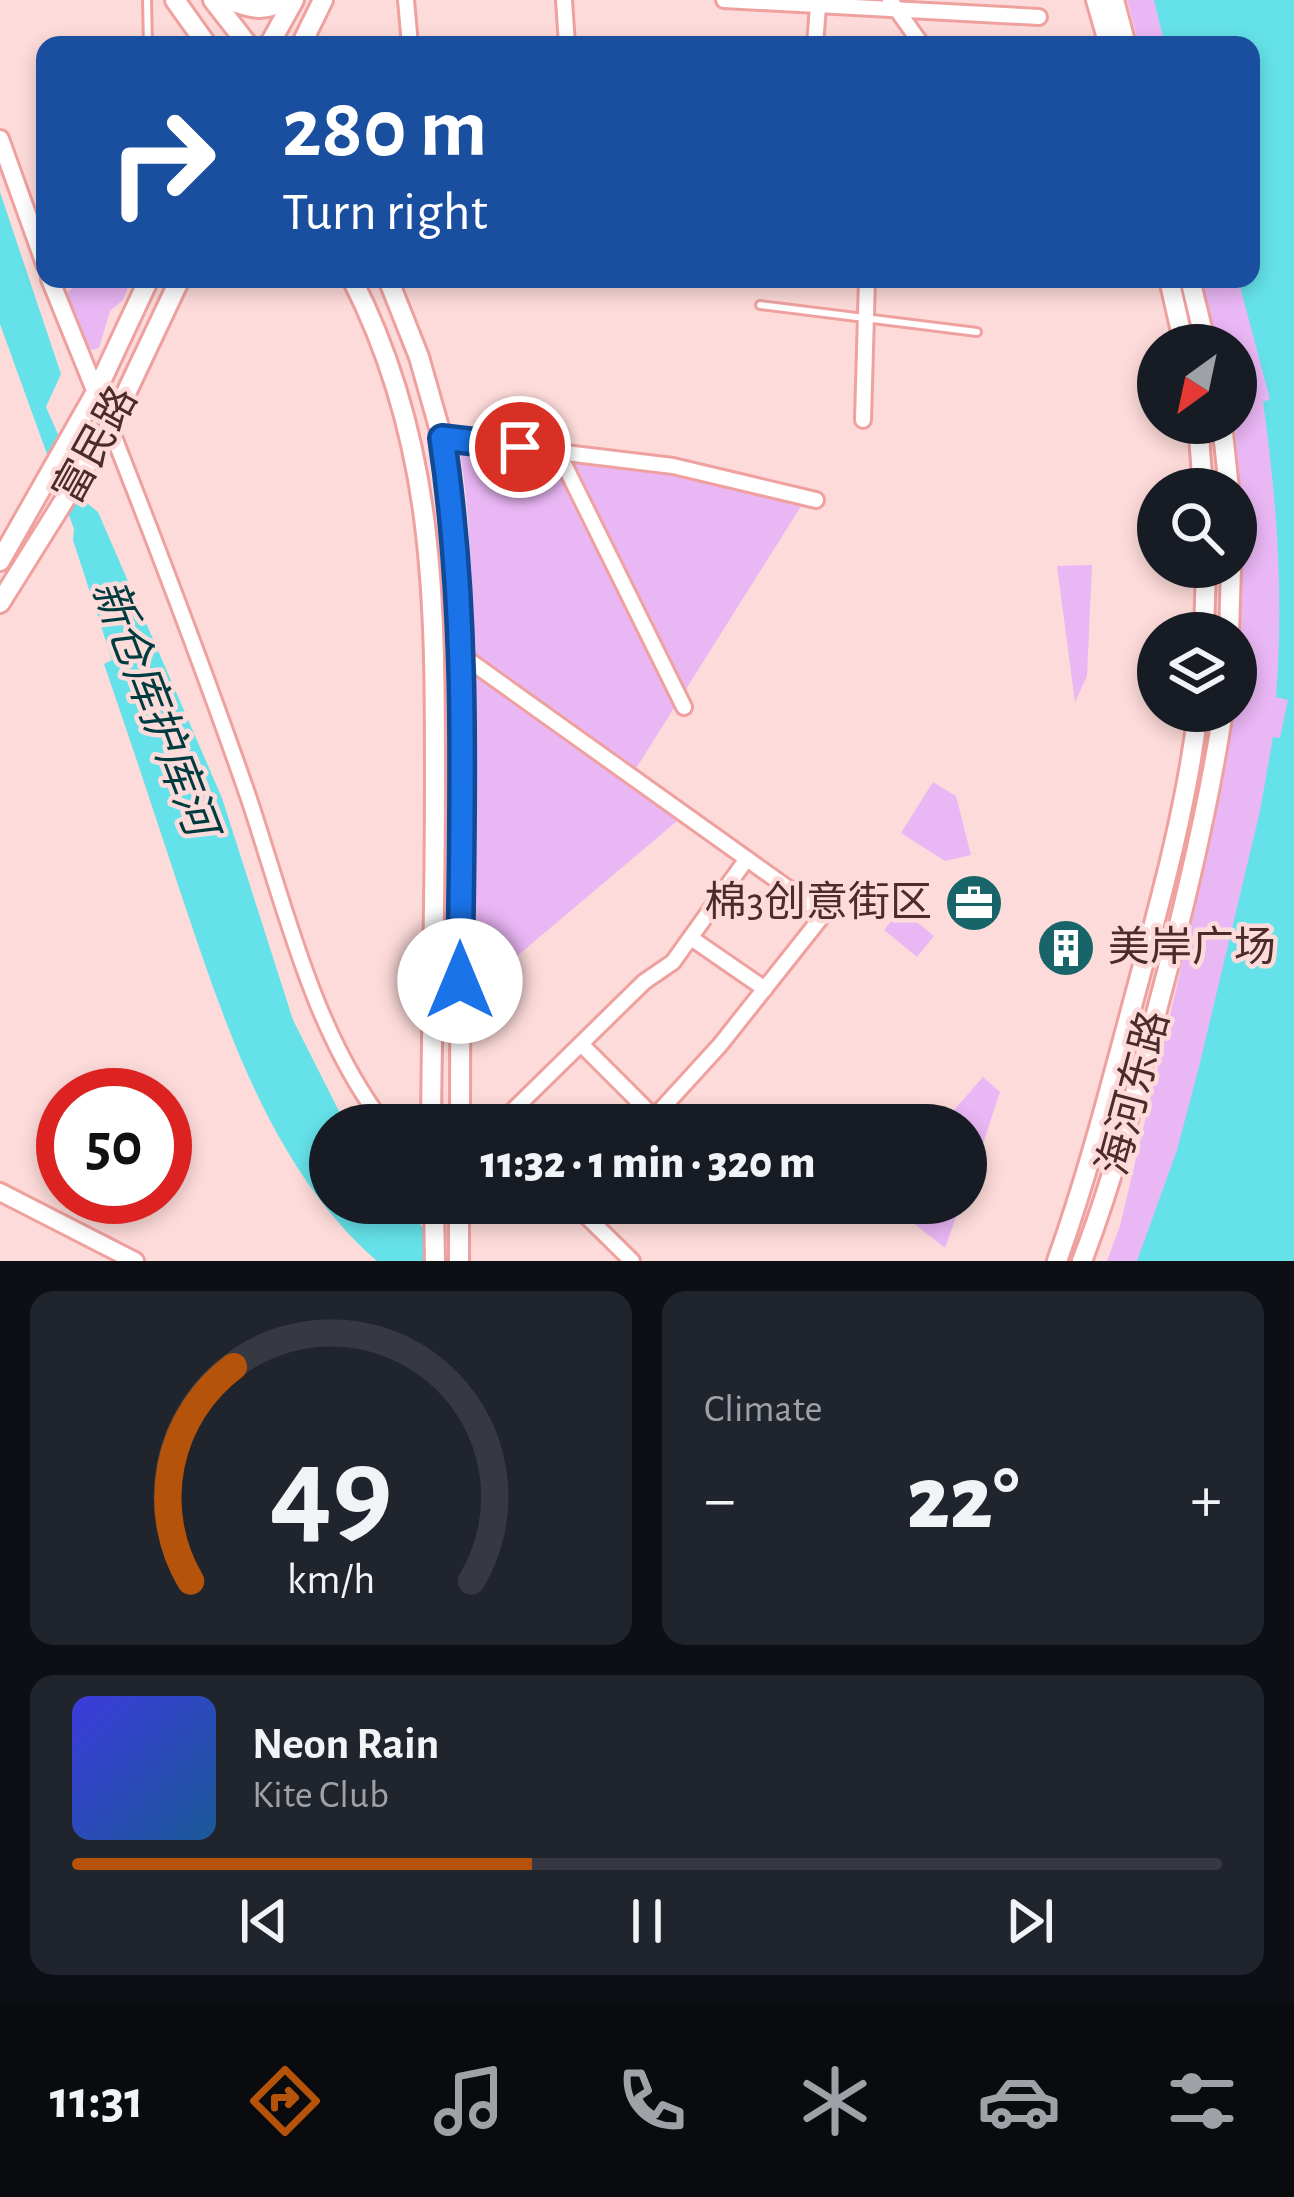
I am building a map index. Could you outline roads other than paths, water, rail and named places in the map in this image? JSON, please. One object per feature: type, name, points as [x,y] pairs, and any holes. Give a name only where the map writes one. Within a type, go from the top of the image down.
[{"type":"main road","points":[[175,0],[201,36]]},
{"type":"main road","points":[[213,0],[241,36]]},
{"type":"main road","points":[[229,0],[254,9],[270,8],[284,0]]},
{"type":"main road","points":[[273,36],[293,0]]},
{"type":"main road","points":[[305,36],[323,0]]},
{"type":"main road","points":[[1096,0],[1106,36]]},
{"type":"main road","points":[[1114,0],[1124,36]]},
{"type":"main road","name":"富民路","points":[[0,561],[74,435],[145,288]]},
{"type":"main road","name":"富民路","points":[[0,603],[110,427],[177,288]]},
{"type":"main road","points":[[357,288],[418,463],[431,576],[435,695],[431,1104]]},
{"type":"main road","points":[[392,288],[419,357],[442,438],[457,574],[460,1104]]},
{"type":"main road","points":[[1170,288],[1179,324]]},
{"type":"main road","points":[[1192,288],[1201,324]]},
{"type":"main road","name":"海河东路","points":[[1057,1261],[1088,1168],[1159,906],[1196,732]]},
{"type":"main road","name":"海河东路","points":[[1082,1261],[1107,1192],[1168,968],[1220,732]]},
{"type":"main road","points":[[434,1224],[435,1261]]},
{"type":"main road","points":[[458,1224],[458,1261]]},
{"type":"street","points":[[406,0],[409,36]]},
{"type":"street","points":[[564,0],[566,36]]},
{"type":"street","points":[[724,0],[1039,17]]},
{"type":"street","points":[[816,36],[818,6]]},
{"type":"street","points":[[894,6],[916,36]]},
{"type":"street","points":[[0,139],[36,239]]},
{"type":"street","points":[[54,288],[218,711],[319,1001],[372,1104]]},
{"type":"street","points":[[863,419],[866,288]]},
{"type":"street","points":[[442,438],[673,466],[816,500]]},
{"type":"street","points":[[558,452],[684,707]]},
{"type":"street","points":[[460,654],[824,914],[665,1104]]},
{"type":"street","points":[[520,1104],[644,982],[673,962],[746,860]]},
{"type":"street","points":[[691,938],[765,989]]},
{"type":"street","points":[[581,1044],[635,1104]]},
{"type":"street","points":[[0,1192],[135,1261]]},
{"type":"street","points":[[594,1224],[632,1261]]},
{"type":"lane","points":[[147,0],[148,36]]},
{"type":"lane","points":[[760,305],[976,332]]},
{"type":"water","points":[[1154,0],[1294,0],[1294,1261],[1137,1261],[1177,1150],[1260,811],[1273,737],[1280,738],[1288,700],[1276,697],[1278,549],[1263,402],[1270,399],[1257,350],[1257,324],[1250,324],[1240,288],[1260,288],[1260,36],[1163,36]]},
{"type":"water","name":"新仓库护库河","points":[[0,192],[61,374],[46,407],[89,505],[98,512],[222,798],[293,1020],[335,1104],[309,1104],[309,1185],[279,1137],[233,1041],[104,664],[112,660],[73,540],[74,529],[0,324]]},
{"type":"water","points":[[340,1224],[420,1224],[437,1249],[459,1261],[377,1261]]},
{"type":"place","name":"棉3创意街区","points":[[974,903]]},
{"type":"place","name":"美岸广场","points":[[1066,948]]}]
